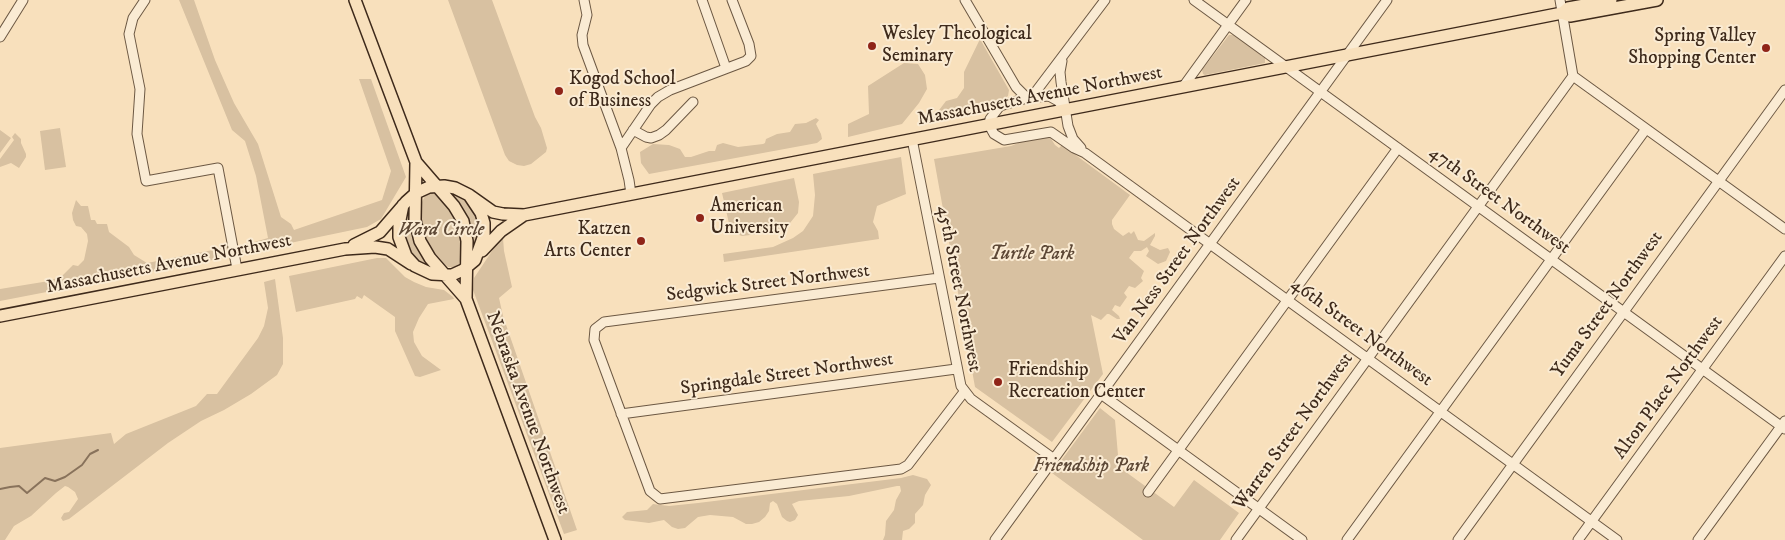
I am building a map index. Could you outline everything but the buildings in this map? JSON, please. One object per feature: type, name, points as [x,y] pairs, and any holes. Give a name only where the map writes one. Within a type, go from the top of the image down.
[{"type":"main road","points":[[355,0],[416,162],[436,186],[416,193],[416,162]]},
{"type":"main road","name":"Massachusetts Avenue Northwest","points":[[436,186],[455,188],[493,212],[524,215],[1346,56],[1562,13],[1568,8],[1611,0]]},
{"type":"main road","name":"Massachusetts Avenue Northwest","points":[[1562,13],[1570,16],[1657,0]]},
{"type":"main road","name":"Nebraska Avenue Northwest","points":[[436,186],[454,206],[463,221],[470,264],[466,299]]},
{"type":"main road","name":"Massachusetts Avenue Northwest","points":[[345,249],[380,232],[416,193]]},
{"type":"main road","name":"Nebraska Avenue Northwest","points":[[416,193],[415,220],[420,241],[430,258],[466,299],[555,540]]},
{"type":"main road","points":[[446,275],[456,274],[470,264],[483,239],[484,227],[481,213],[468,195]]},
{"type":"main road","points":[[403,206],[399,220],[399,238],[404,252],[412,264]]},
{"type":"main road","name":"Massachusetts Avenue Northwest","points":[[470,264],[498,233],[524,215]]},
{"type":"main road","name":"Massachusetts Avenue Northwest","points":[[0,316],[345,249],[375,247],[388,249],[429,274],[446,275]]},
{"type":"street","points":[[0,37],[23,0]]},
{"type":"street","points":[[146,0],[133,18],[129,34],[140,89],[137,134],[146,181],[218,168],[237,269]]},
{"type":"street","points":[[584,0],[586,15],[582,35],[583,45],[621,148],[629,180],[630,194]]},
{"type":"street","points":[[702,0],[726,68]]},
{"type":"street","points":[[621,148],[651,104],[658,97],[670,90],[737,65],[746,61],[751,56],[732,0]]},
{"type":"street","points":[[965,0],[1016,87],[1029,98]]},
{"type":"street","points":[[1029,98],[1062,58],[1105,0]]},
{"type":"street","name":"47th Street Northwest","points":[[1194,0],[1703,370],[1784,426]]},
{"type":"street","points":[[1183,87],[1246,0]]},
{"type":"street","name":"Van Ness Street Northwest","points":[[995,540],[1387,0]]},
{"type":"street","points":[[1560,0],[1573,76],[1785,229]]},
{"type":"street","points":[[1062,58],[1060,72],[1069,130],[1073,139],[1085,153]]},
{"type":"street","name":"Warren Street Northwest","points":[[1236,540],[1573,76]]},
{"type":"street","points":[[1011,102],[1016,87]]},
{"type":"street","name":"Yuma Street Northwest","points":[[1458,540],[1785,90]]},
{"type":"street","points":[[1065,110],[1058,100],[1052,97],[1029,98],[1000,106],[994,112],[989,125],[994,134],[1004,140],[1052,132],[1074,148],[1085,153]]},
{"type":"street","points":[[633,130],[651,138],[659,135],[693,102]]},
{"type":"street","points":[[1346,540],[1646,129]]},
{"type":"street","name":"45th Street Northwest","points":[[912,139],[959,382],[969,398],[1054,459]]},
{"type":"street","points":[[1148,492],[1398,148]]},
{"type":"street","name":"46th Street Northwest","points":[[1085,153],[1618,540]]},
{"type":"street","name":"Alton Place Northwest","points":[[1578,540],[1785,256]]},
{"type":"street","name":"Sedgwick Street Northwest","points":[[621,414],[594,340],[595,329],[601,323],[939,278]]},
{"type":"street","name":"Springdale Street Northwest","points":[[621,414],[956,369]]},
{"type":"street","points":[[621,414],[650,491],[660,499],[905,468],[964,392]]},
{"type":"street","points":[[1101,394],[1302,540]]},
{"type":"street","points":[[1698,540],[1784,426]]},
{"type":"green space","points":[[179,0],[194,0],[215,60],[234,103],[258,144],[281,217],[291,224],[294,230],[382,200],[391,171],[359,79],[371,79],[406,177],[381,219],[367,227],[242,253],[241,246],[268,238],[256,176],[245,141],[232,130]]},
{"type":"green space","points":[[448,0],[492,0],[547,148],[546,152],[531,164],[517,165],[509,161],[505,155]]},
{"type":"green space","points":[[1229,35],[1234,35],[1265,58],[1265,63],[1203,74],[1202,70]]},
{"type":"green space","points":[[980,39],[1009,90],[1008,96],[991,107],[930,122],[946,101],[957,98],[964,88],[964,72]]},
{"type":"green space","points":[[904,63],[918,64],[925,75],[927,89],[919,103],[902,124],[848,137],[848,124],[869,114],[868,86]]},
{"type":"green space","points":[[816,118],[819,120],[816,124],[822,139],[817,143],[649,174],[641,163],[640,152],[653,144],[669,145],[680,149],[685,157],[691,157],[715,151],[717,145],[723,143],[738,147],[763,144],[766,139],[777,134],[790,132],[795,124],[806,123]]},
{"type":"green space","points":[[60,128],[66,167],[45,170],[40,131]]},
{"type":"green space","points":[[0,130],[11,138],[0,153]]},
{"type":"green space","points":[[15,133],[21,139],[26,157],[19,168],[11,163],[0,167],[0,159],[14,140],[12,137]]},
{"type":"green space","name":"Turtle Park","points":[[1050,137],[1059,148],[1062,145],[1130,195],[1112,220],[1114,229],[1123,236],[1134,231],[1138,240],[1144,241],[1155,233],[1150,245],[1160,250],[1168,248],[1170,252],[1166,261],[1158,264],[1146,256],[1149,251],[1147,247],[1141,251],[1134,251],[1129,258],[1144,271],[1141,278],[1143,281],[1135,288],[1129,286],[1124,293],[1127,297],[1120,307],[1115,305],[1112,310],[1120,319],[1107,314],[1101,320],[1091,315],[1103,374],[1052,442],[975,387],[934,159],[1011,146],[1023,141]]},
{"type":"green space","points":[[901,157],[906,194],[877,206],[873,222],[878,231],[879,239],[724,262],[723,254],[773,247],[803,231],[813,216],[815,195],[813,174]]},
{"type":"green space","points":[[794,178],[799,202],[798,213],[790,223],[775,232],[742,236],[731,232],[722,193]]},
{"type":"green space","name":"Ward Circle","points":[[448,192],[463,198],[475,210],[481,231],[473,251]]},
{"type":"green space","name":"Ward Circle","points":[[432,193],[436,194],[448,205],[461,227],[462,255],[459,264],[455,267],[448,267],[433,255],[422,233],[421,204],[425,196]]},
{"type":"green space","points":[[76,200],[81,206],[88,206],[91,220],[95,220],[97,224],[107,224],[109,232],[129,247],[134,255],[147,263],[228,247],[228,257],[0,301],[0,289],[49,281],[62,276],[73,265],[78,266],[84,260],[88,241],[87,234],[81,227],[76,226],[73,220],[72,213]]},
{"type":"green space","name":"Ward Circle","points":[[408,210],[410,210],[434,268],[425,266],[412,257],[402,236]]},
{"type":"green space","points":[[503,238],[512,287],[499,298],[503,316],[577,530],[564,534],[473,290],[474,278],[496,245]]},
{"type":"green space","points":[[377,258],[386,258],[405,277],[414,282],[426,287],[444,290],[453,297],[454,299],[428,304],[413,332],[414,342],[422,356],[441,370],[420,377],[415,376],[395,331],[395,317],[364,295],[362,299],[357,296],[355,299],[296,312],[289,276]]},
{"type":"green space","points":[[275,279],[283,338],[283,364],[277,375],[251,394],[201,421],[168,443],[69,519],[63,521],[61,518],[64,513],[69,512],[78,499],[75,492],[65,486],[31,516],[14,526],[5,540],[0,540],[0,448],[111,433],[114,444],[126,434],[196,406],[207,394],[217,394],[258,338],[264,326],[268,308],[264,282]]},
{"type":"green space","name":"Friendship Park","points":[[1100,408],[1115,420],[1119,467],[1174,507],[1194,480],[1239,513],[1220,540],[1143,540],[1052,473]]},
{"type":"green space","points":[[913,475],[927,479],[931,485],[925,495],[923,505],[915,514],[915,523],[909,529],[903,531],[902,540],[883,540],[886,521],[894,510],[896,500],[901,491],[900,486],[849,496],[799,501],[792,504],[798,515],[795,520],[790,522],[782,517],[777,504],[773,501],[770,503],[769,511],[765,517],[759,522],[752,524],[746,524],[733,517],[710,515],[698,517],[685,528],[678,529],[672,527],[664,520],[649,523],[625,520],[622,517],[627,512],[647,510],[653,504],[669,506],[698,503]]},
{"type":"waterway","points":[[0,489],[19,486],[27,493],[45,478],[55,481],[65,477],[82,465],[90,454],[98,450]]},
{"type":"place","name":"Wesley Theological Seminary","points":[[872,46]]},
{"type":"place","name":"Spring Valley Shopping Center","points":[[1766,48]]},
{"type":"place","name":"Kogod School of Business","points":[[559,91]]},
{"type":"place","name":"American University","points":[[700,218]]},
{"type":"place","name":"Katzen Arts Center","points":[[641,241]]},
{"type":"place","name":"Friendship Recreation Center","points":[[998,382]]}]
